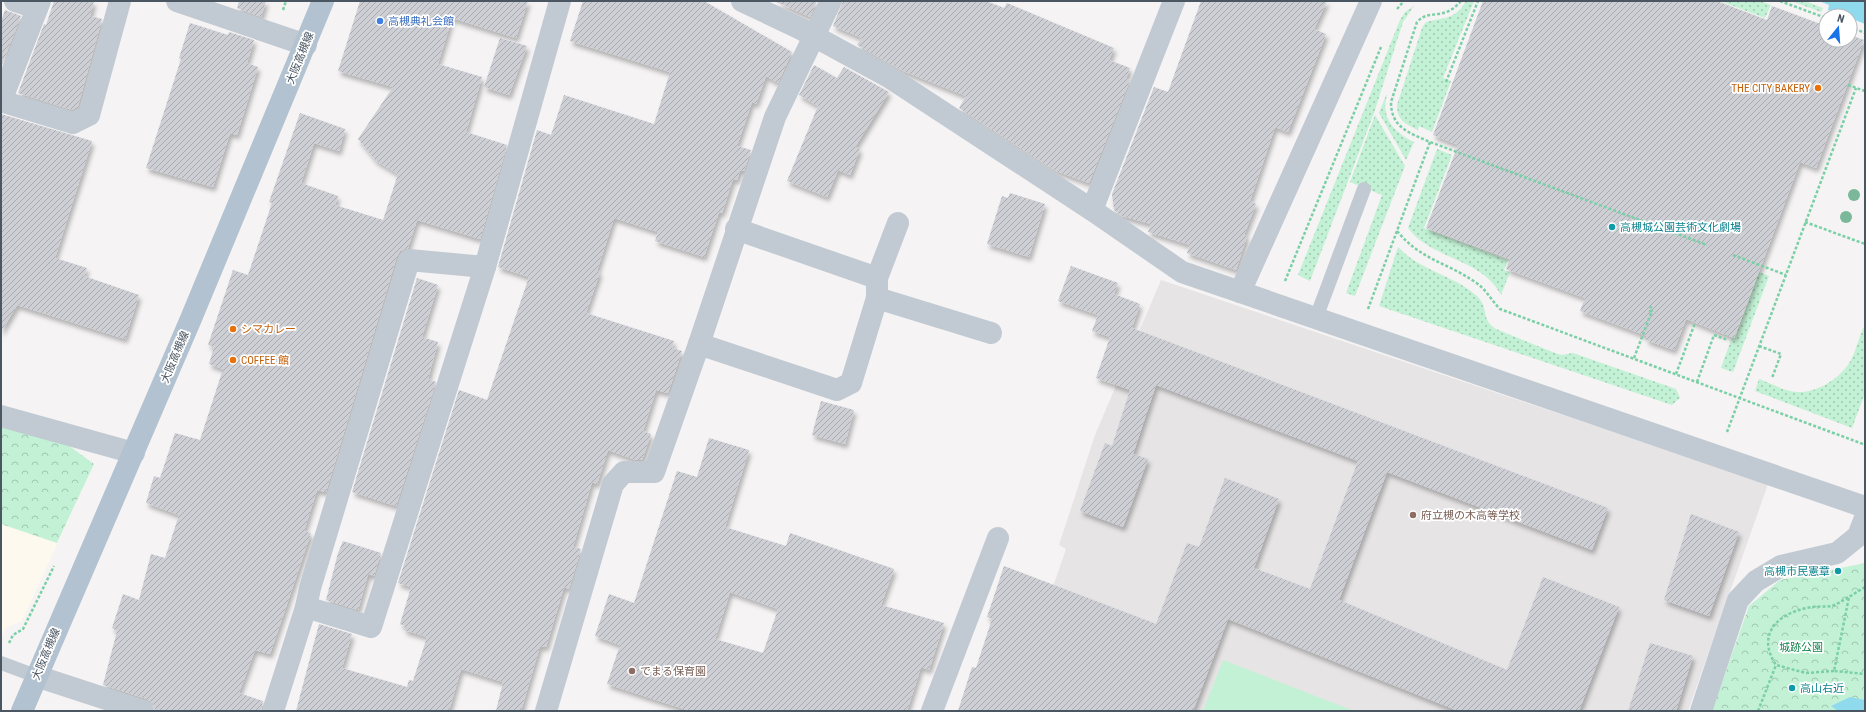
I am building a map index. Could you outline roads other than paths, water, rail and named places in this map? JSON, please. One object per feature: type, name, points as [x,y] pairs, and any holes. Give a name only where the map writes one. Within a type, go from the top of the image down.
[{"type":"main road","name":"大阪高槻線","points":[[22,711],[134,453],[306,45],[323,1]]},
{"type":"street","points":[[15,1],[39,4],[1,98],[73,123],[89,115],[120,1]]},
{"type":"street","points":[[177,1],[306,45]]},
{"type":"street","points":[[306,607],[371,627],[485,267],[560,1]]},
{"type":"street","points":[[742,1],[815,37],[889,77],[1092,210],[1182,272],[1865,507]]},
{"type":"street","points":[[546,711],[614,484],[624,472],[654,472],[699,344],[736,228],[774,117],[815,37],[831,1]]},
{"type":"street","points":[[1092,210],[1173,1]]},
{"type":"street","points":[[1240,292],[1371,1]]},
{"type":"street","points":[[699,344],[837,390],[851,383],[877,288],[898,224]]},
{"type":"street","points":[[736,228],[877,288],[990,333]]},
{"type":"street","points":[[274,711],[409,260],[485,267]]},
{"type":"street","points":[[1,416],[134,453]]},
{"type":"street","points":[[1701,711],[1738,600],[1756,581],[1781,566],[1837,553],[1858,536],[1865,518]]},
{"type":"street","points":[[932,711],[998,538]]},
{"type":"street","points":[[36,676],[116,707],[144,711]]},
{"type":"lane","points":[[1316,318],[1364,190]]},
{"type":"lane","points":[[1,663],[36,676]]},
{"type":"water","points":[[1819,1],[1865,1],[1865,24],[1858,21],[1858,8],[1828,8],[1829,5]]},
{"type":"water","points":[[1850,697],[1865,700],[1865,711],[1838,711],[1831,706]]},
{"type":"place","name":"高槻典礼会館","points":[[380,21]]},
{"type":"place","name":"THE CITY BAKERY","points":[[1818,88]]},
{"type":"place","name":"高槻城公園芸術文化劇場","points":[[1612,227]]},
{"type":"place","name":"シマカレー","points":[[233,329]]},
{"type":"place","name":"COFFEE 館","points":[[233,360]]},
{"type":"place","name":"府立槻の木高等学校","points":[[1413,515]]},
{"type":"place","name":"高槻市民憲章","points":[[1838,571]]},
{"type":"place","name":"でまる保育園","points":[[632,671]]},
{"type":"place","name":"高山右近","points":[[1792,688]]},
{"type":"park label","name":"城跡公園","points":[[1801,647]]}]
